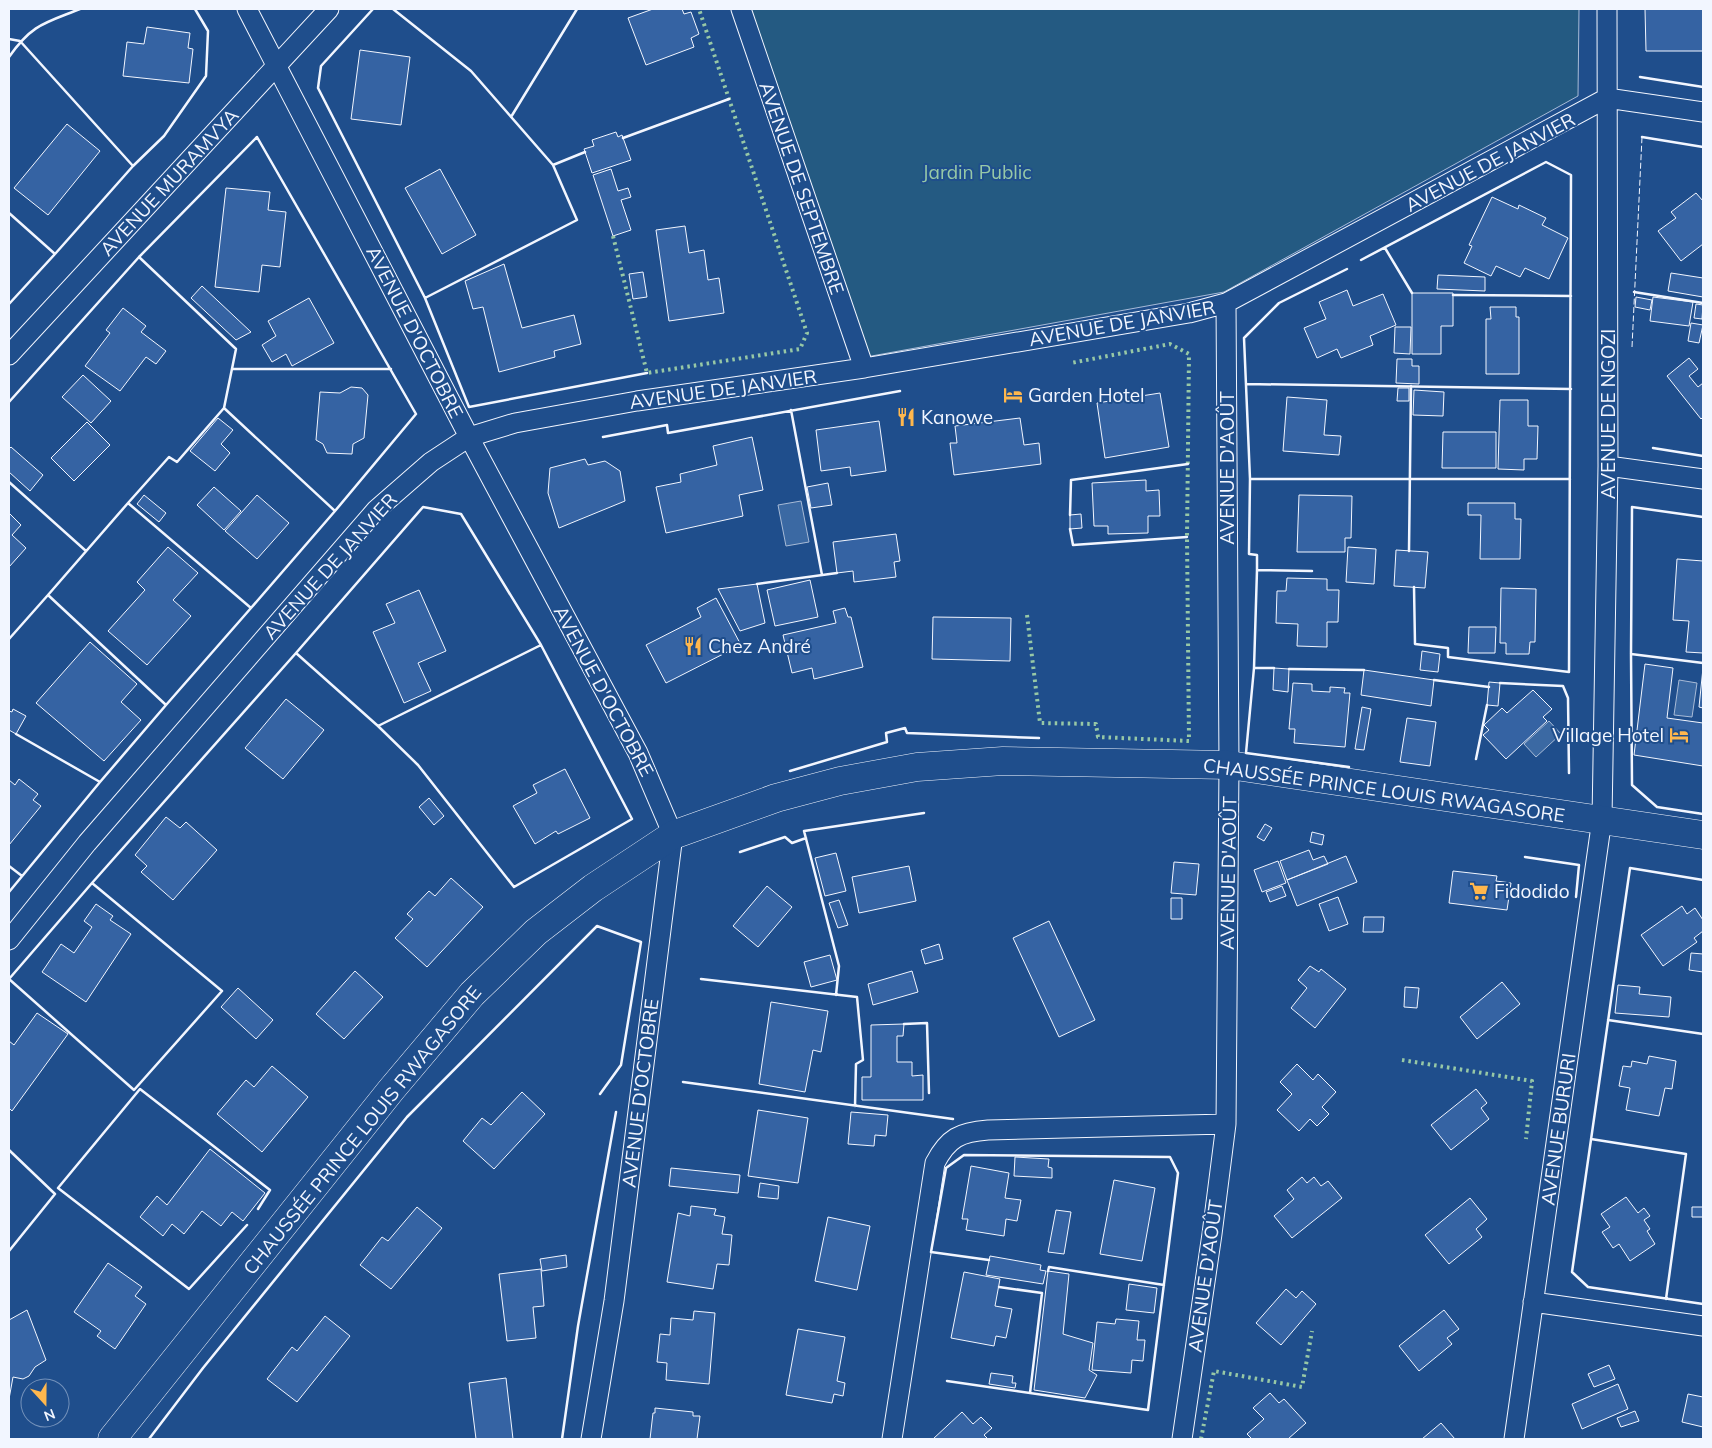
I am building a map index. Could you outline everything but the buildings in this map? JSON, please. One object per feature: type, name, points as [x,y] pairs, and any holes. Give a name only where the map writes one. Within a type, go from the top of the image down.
[{"type":"street","name":"AVENUE D'OCTOBRE","points":[[247,9],[469,437],[638,753],[660,800],[673,835],[614,1301],[591,1439]]},
{"type":"street","name":"AVENUE MURAMVYA","points":[[9,355],[329,9]]},
{"type":"street","name":"AVENUE DE SEPTEMBRE","points":[[741,9],[864,368]]},
{"type":"street","name":"AVENUE DE NGOZI","points":[[1602,819],[1608,466],[1607,9]]},
{"type":"street","name":"AVENUE DE JANVIER","points":[[9,940],[87,843],[376,510],[431,462],[469,437],[515,423],[637,401],[864,368],[1189,313],[1226,303],[1607,98]]},
{"type":"street","points":[[1607,98],[1703,112]]},
{"type":"street","name":"AVENUE D'AOÛT","points":[[1182,1439],[1226,1124],[1229,765],[1226,303]]},
{"type":"street","points":[[1608,466],[1703,479]]},
{"type":"street","name":"CHAUSSÉE PRINCE LOUIS RWAGASORE","points":[[112,1439],[391,1090],[472,994],[543,926],[593,888],[673,835],[776,798],[840,780],[918,767],[1002,761],[1229,765],[1703,835]]},
{"type":"street","name":"AVENUE BURURI","points":[[1514,1439],[1602,819]]},
{"type":"street","points":[[892,1439],[936,1163],[943,1149],[954,1138],[970,1131],[988,1130],[1226,1124]]},
{"type":"street","points":[[1533,1302],[1703,1326]]},
{"type":"green space","name":"Jardin Public","points":[[748,9],[1579,9],[1578,96],[1224,292],[866,357]]},
{"type":"shaded area","points":[[801,501],[809,542],[786,546],[778,505]]},
{"type":"shaded area","points":[[1679,680],[1697,683],[1692,717],[1674,715]]},
{"type":"shaded area","points":[[1549,721],[1561,734],[1536,757],[1524,744]]},
{"type":"hedge","points":[[613,236],[647,373],[800,349],[807,333],[699,9]]},
{"type":"hedge","points":[[1027,615],[1040,723],[1096,724],[1098,737],[1189,741],[1187,537],[1189,354],[1170,344],[1071,363]]},
{"type":"hedge","points":[[1402,1060],[1532,1081],[1526,1139]]},
{"type":"hedge","points":[[1201,1439],[1214,1371],[1302,1387],[1312,1331]]},
{"type":"fence","points":[[1632,347],[1642,137]]},
{"type":"wall","points":[[9,57],[32,31],[48,22],[80,9]]},
{"type":"wall","points":[[9,39],[20,41],[133,166],[164,136],[206,76],[208,31],[195,9]]},
{"type":"wall","points":[[373,9],[321,66],[318,88],[425,298]]},
{"type":"wall","points":[[393,9],[471,71],[553,165],[577,220],[425,298],[469,407],[647,373]]},
{"type":"wall","points":[[511,117],[577,9]]},
{"type":"wall","points":[[1640,77],[1703,87]]},
{"type":"wall","points":[[623,138],[729,99]]},
{"type":"wall","points":[[9,402],[139,257],[257,137],[416,414],[335,511]]},
{"type":"wall","points":[[1642,137],[1703,147]]},
{"type":"wall","points":[[553,165],[585,152]]},
{"type":"wall","points":[[1361,260],[1546,162],[1571,175],[1569,672],[1448,657],[1448,648],[1415,644],[1414,587]]},
{"type":"wall","points":[[9,213],[55,254],[133,166]]},
{"type":"wall","points":[[1385,248],[1412,293]]},
{"type":"wall","points":[[9,304],[55,254]]},
{"type":"wall","points":[[139,257],[236,349],[224,408]]},
{"type":"wall","points":[[1250,479],[1244,338],[1279,303],[1347,269]]},
{"type":"wall","points":[[1634,292],[1703,303]]},
{"type":"wall","points":[[1453,295],[1571,296]]},
{"type":"wall","points":[[232,369],[391,369]]},
{"type":"wall","points":[[1246,384],[1571,389]]},
{"type":"wall","points":[[1409,551],[1411,386]]},
{"type":"wall","points":[[603,437],[667,425],[668,433],[900,391]]},
{"type":"wall","points":[[128,503],[48,595],[166,705],[251,608],[128,503],[169,457],[177,462],[224,408],[335,511],[251,608]]},
{"type":"wall","points":[[791,410],[822,575]]},
{"type":"wall","points":[[1653,448],[1703,456]]},
{"type":"wall","points":[[1070,515],[1071,480],[1188,464]]},
{"type":"wall","points":[[1312,571],[1257,570],[1257,555],[1249,554],[1250,479],[1570,479]]},
{"type":"wall","points":[[9,482],[86,551]]},
{"type":"wall","points":[[378,726],[296,653],[423,507],[461,514],[541,645]]},
{"type":"wall","points":[[1703,517],[1632,507],[1631,654],[1703,663]]},
{"type":"wall","points":[[1070,529],[1073,545],[1187,537]]},
{"type":"wall","points":[[1257,570],[1254,668],[1274,668]]},
{"type":"wall","points":[[757,584],[837,573]]},
{"type":"wall","points":[[9,639],[48,595]]},
{"type":"wall","points":[[541,645],[632,819],[514,887],[418,765],[378,726],[541,645]]},
{"type":"wall","points":[[92,883],[9,979],[134,1090],[222,991],[92,883],[296,653]]},
{"type":"wall","points":[[1631,654],[1632,785],[1657,807],[1703,814]]},
{"type":"wall","points":[[1254,668],[1246,753],[1349,767]]},
{"type":"wall","points":[[1289,669],[1364,670]]},
{"type":"wall","points":[[1434,680],[1489,687]]},
{"type":"wall","points":[[1500,683],[1563,686],[1568,698],[1569,773]]},
{"type":"wall","points":[[16,734],[100,782],[166,705]]},
{"type":"wall","points":[[1476,759],[1487,705]]},
{"type":"wall","points":[[790,771],[887,742],[886,733],[905,728],[907,733],[1039,738]]},
{"type":"wall","points":[[9,892],[100,782]]},
{"type":"wall","points":[[836,995],[839,966],[804,831],[924,813]]},
{"type":"wall","points":[[740,852],[785,837],[792,843],[806,838]]},
{"type":"wall","points":[[1525,857],[1579,865],[1576,897]]},
{"type":"wall","points":[[9,866],[22,876]]},
{"type":"wall","points":[[1703,880],[1630,868],[1572,1272],[1588,1287],[1703,1304]]},
{"type":"wall","points":[[149,1439],[203,1368],[407,1117],[597,926],[641,942],[621,1065],[600,1094]]},
{"type":"wall","points":[[701,979],[857,997],[863,1060],[856,1064],[855,1106]]},
{"type":"wall","points":[[1608,1020],[1703,1034]]},
{"type":"wall","points":[[904,1024],[927,1023],[929,1093]]},
{"type":"wall","points":[[683,1082],[953,1119]]},
{"type":"wall","points":[[247,1225],[189,1289],[58,1188],[140,1089],[270,1190],[258,1209]]},
{"type":"wall","points":[[562,1439],[578,1326],[616,1112]]},
{"type":"wall","points":[[1591,1139],[1686,1154],[1666,1299]]},
{"type":"wall","points":[[9,1150],[55,1194],[9,1251]]},
{"type":"wall","points":[[947,1381],[1148,1410],[1178,1173],[1170,1157],[964,1155],[946,1168],[931,1252],[989,1260]]},
{"type":"wall","points":[[1048,1271],[1049,1267],[1164,1285]]},
{"type":"wall","points":[[999,1287],[1042,1293],[1030,1393]]},
{"type":"place","name":"Garden Hotel","points":[[1013,395]]},
{"type":"place","name":"Kanowe","points":[[906,417]]},
{"type":"place","name":"Chez André","points":[[693,646]]},
{"type":"place","name":"Village Hotel","points":[[1679,735]]},
{"type":"place","name":"Fidodido","points":[[1479,891]]}]
